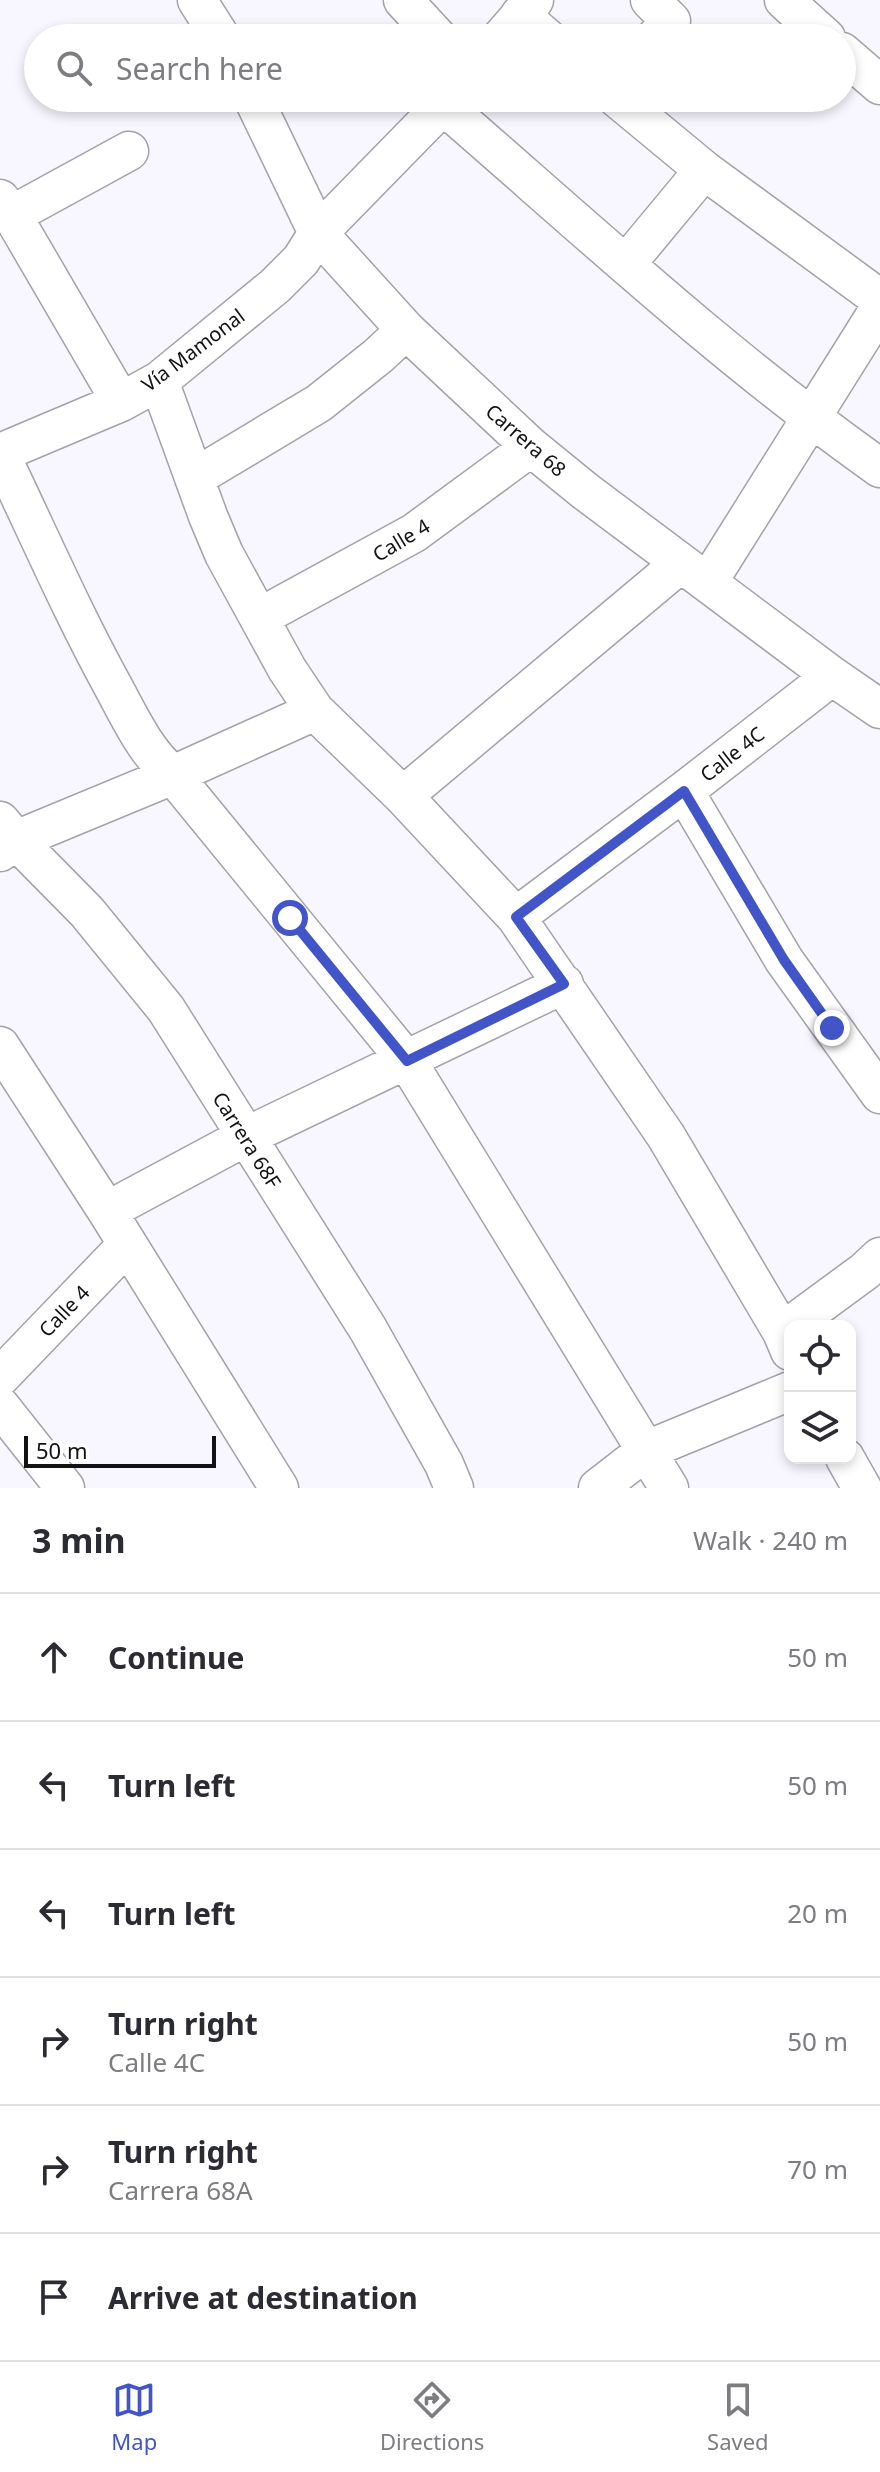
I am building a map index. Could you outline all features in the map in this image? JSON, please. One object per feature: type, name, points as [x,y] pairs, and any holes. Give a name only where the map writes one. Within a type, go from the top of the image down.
[{"type":"street","points":[[197,0],[212,24]]},
{"type":"street","points":[[403,0],[425,24]]},
{"type":"street","points":[[650,0],[671,21],[668,24]]},
{"type":"street","points":[[784,0],[811,24]]},
{"type":"street","name":"Carrera 68","points":[[260,112],[318,233],[406,330],[531,447],[585,491],[880,709]]},
{"type":"street","name":"Vía Mamonal","points":[[0,454],[121,402],[159,381],[275,286],[301,260],[318,233],[437,112]]},
{"type":"street","points":[[458,112],[626,264],[811,419],[880,468]]},
{"type":"street","points":[[634,112],[704,170],[880,299]]},
{"type":"street","points":[[121,402],[6,207],[129,151]]},
{"type":"street","points":[[626,264],[704,170]]},
{"type":"street","points":[[403,796],[695,573],[811,419],[880,308]]},
{"type":"street","points":[[194,478],[319,403],[406,330]]},
{"type":"street","points":[[159,381],[224,554],[287,669],[315,711],[403,796],[516,917],[666,1136],[784,1339]]},
{"type":"street","name":"Calle 4","points":[[260,617],[414,533],[531,447]]},
{"type":"street","points":[[0,454],[99,661],[137,730],[155,756],[407,1061],[669,1488]]},
{"type":"street","name":"Calle 4C","points":[[516,917],[832,676]]},
{"type":"street","points":[[5,838],[173,775],[315,711]]},
{"type":"street","points":[[684,791],[784,960],[874,1075]]},
{"type":"street","name":"Carrera 68F","points":[[5,838],[87,912],[166,1009],[368,1329],[444,1464],[454,1488]]},
{"type":"street","points":[[107,1211],[245,1137],[564,984]]},
{"type":"street","points":[[0,1046],[107,1211],[279,1488]]},
{"type":"street","name":"Calle 4","points":[[0,1377],[127,1245]]},
{"type":"street","points":[[810,1320],[880,1257]]},
{"type":"street","points":[[598,1488],[647,1450],[788,1392]]},
{"type":"street","points":[[0,1406],[65,1488]]},
{"type":"street","points":[[848,1464],[862,1488]]},
{"type":"route","points":[[290,918],[407,1061],[564,984],[516,917],[684,791],[784,960],[832,1028]]}]
